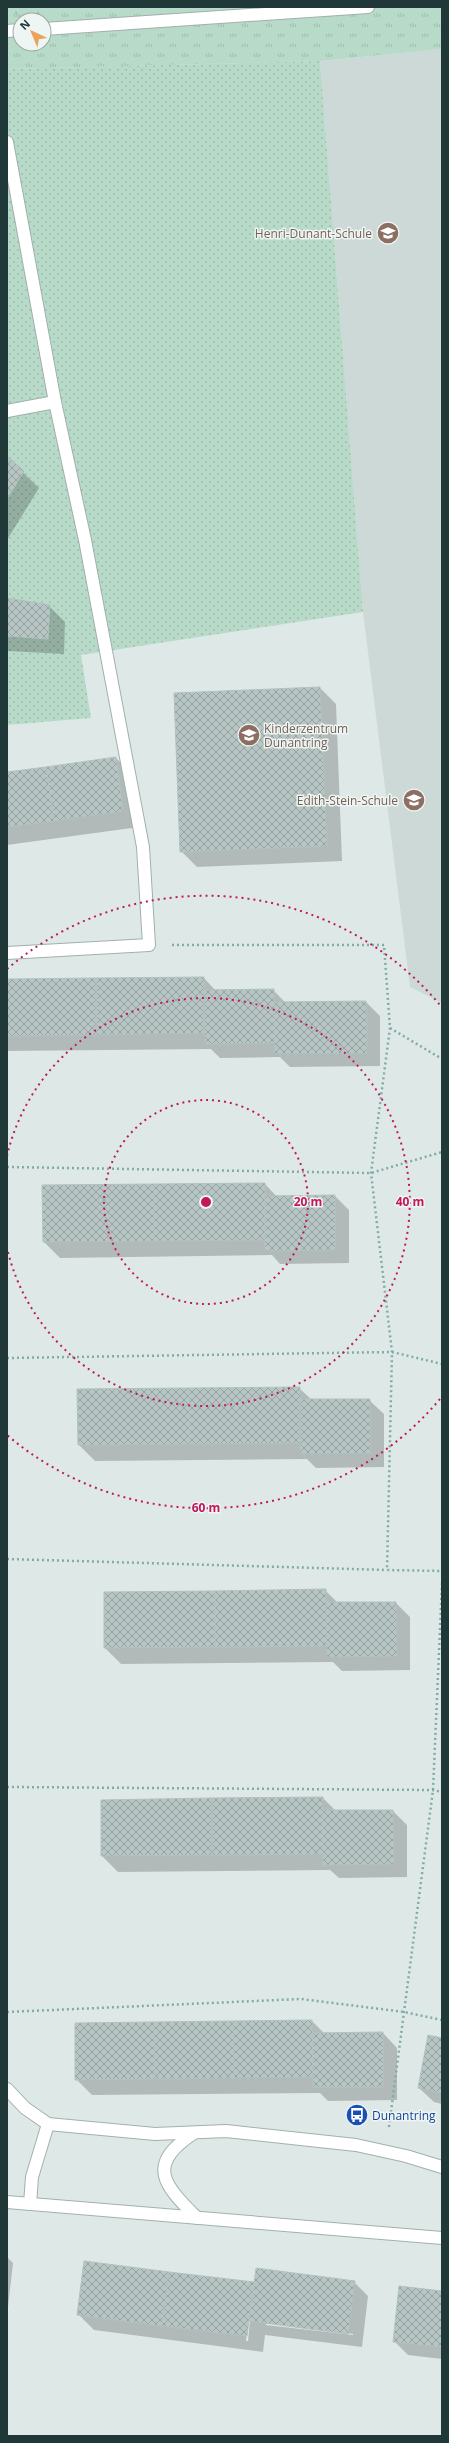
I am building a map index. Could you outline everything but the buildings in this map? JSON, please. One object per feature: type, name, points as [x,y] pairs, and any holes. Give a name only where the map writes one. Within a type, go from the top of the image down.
[{"type":"street","points":[[52,28],[368,7]]},
{"type":"street","points":[[7,142],[55,402],[85,540],[143,847],[149,945],[7,953]]},
{"type":"street","points":[[7,411],[55,402]]},
{"type":"street","points":[[7,2089],[25,2108],[48,2124],[113,2132],[194,2133],[226,2131],[356,2145],[385,2151],[442,2167]]},
{"type":"street","points":[[30,2204],[32,2177],[48,2124]]},
{"type":"street","points":[[194,2133],[176,2144],[166,2159],[164,2173],[171,2191],[197,2218]]},
{"type":"street","points":[[7,2202],[442,2238]]},
{"type":"path","points":[[149,945],[384,945],[390,1028],[371,1173],[392,1352],[387,1570]]},
{"type":"path","points":[[390,1028],[442,1059]]},
{"type":"path","points":[[7,1167],[371,1173],[442,1152]]},
{"type":"path","points":[[7,1358],[392,1352],[442,1364]]},
{"type":"path","points":[[7,1558],[387,1570],[442,1570]]},
{"type":"path","points":[[385,2151],[433,1790],[442,1583]]},
{"type":"path","points":[[7,1787],[433,1790],[442,1792]]},
{"type":"path","points":[[7,2012],[301,1999],[404,2012],[442,2020]]},
{"type":"shaded area","points":[[442,49],[442,1003],[410,987],[363,612],[320,61]]},
{"type":"green space","points":[[7,7],[442,7],[442,49],[320,61],[7,69]]},
{"type":"green space","points":[[7,7],[62,7],[52,12],[7,13]]},
{"type":"green space","points":[[320,61],[363,612],[81,655],[91,718],[7,725],[7,69]]},
{"type":"place","name":"Henri-Dunant-Schule","points":[[388,233]]},
{"type":"place","name":"Kinderzentrum Dunantring","points":[[249,735]]},
{"type":"place","name":"Edith-Stein-Schule","points":[[414,800]]},
{"type":"place","name":"Dunantring","points":[[357,2115]]}]
